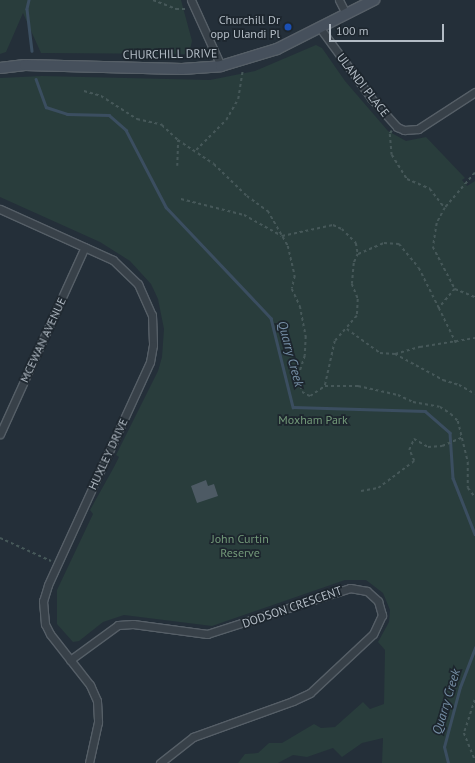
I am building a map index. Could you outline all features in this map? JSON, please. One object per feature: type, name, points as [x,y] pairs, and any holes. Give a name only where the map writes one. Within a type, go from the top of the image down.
[{"type":"main road","name":"CHURCHILL DRIVE","points":[[0,68],[25,65],[182,69],[221,66],[244,61],[277,49],[374,0]]},
{"type":"street","points":[[191,0],[194,11],[221,66]]},
{"type":"street","points":[[339,0],[346,14]]},
{"type":"street","name":"ULANDI PLACE","points":[[320,28],[358,81],[397,127],[410,131],[418,129],[475,92]]},
{"type":"street","name":"HUXLEY DRIVE","points":[[0,209],[113,260],[138,284],[152,315],[153,345],[143,377],[48,585],[43,613],[50,634],[90,685],[97,701],[98,722],[89,763]]},
{"type":"street","name":"MCEWAN AVENUE","points":[[0,434],[85,247]]},
{"type":"street","name":"DODSON CRESCENT","points":[[70,660],[118,625],[133,624],[207,634],[350,588],[367,591],[378,601],[382,615],[374,634],[320,685],[293,701],[193,737],[160,763]]},
{"type":"path","points":[[153,0],[176,9],[194,11]]},
{"type":"path","points":[[196,150],[226,120],[238,99],[244,61]]},
{"type":"path","points":[[84,92],[101,96],[137,119],[162,125],[178,140],[196,150],[214,164],[246,196],[268,211],[282,236],[295,276],[292,289],[300,306],[306,336],[305,356],[299,374],[302,392],[310,396],[325,386],[358,386],[398,395],[413,402],[440,406],[458,421],[468,462],[468,488],[475,497]]},
{"type":"path","points":[[397,127],[390,134],[392,155],[406,179],[430,189],[445,208]]},
{"type":"path","points":[[177,166],[178,140]]},
{"type":"path","points":[[475,173],[445,208],[437,223],[433,247],[455,289],[475,297]]},
{"type":"path","points":[[181,199],[244,215],[282,236],[333,225],[342,228],[356,243],[358,254],[354,263],[352,284],[358,299],[357,316],[347,330],[335,341],[325,386]]},
{"type":"path","points":[[358,254],[384,243],[399,244],[419,268],[456,343]]},
{"type":"path","points":[[439,308],[455,289]]},
{"type":"path","points":[[347,330],[380,353],[396,354],[426,345],[456,343],[475,338]]},
{"type":"path","points":[[396,354],[442,380],[459,385],[475,394]]},
{"type":"path","points":[[361,491],[378,488],[414,461],[409,450],[414,439],[428,448],[442,446],[463,437]]},
{"type":"path","points":[[0,538],[57,564]]},
{"type":"path","points":[[475,700],[464,733],[475,760]]},
{"type":"green space","points":[[0,0],[181,0],[192,41],[189,54],[41,53],[23,13],[6,52],[0,54]]},
{"type":"green space","name":"Moxham Park","points":[[316,45],[322,48],[345,81],[388,131],[406,141],[426,137],[465,178],[462,180],[467,186],[475,181],[475,763],[382,763],[383,738],[362,743],[342,757],[333,748],[307,757],[293,755],[278,763],[238,763],[245,754],[258,753],[269,743],[282,743],[314,724],[321,728],[335,727],[363,702],[370,709],[384,704],[385,650],[378,642],[389,622],[390,610],[383,593],[366,580],[345,580],[212,626],[124,615],[103,622],[79,641],[73,642],[57,624],[57,590],[93,514],[90,510],[119,457],[116,455],[158,371],[162,357],[164,329],[158,299],[151,284],[130,261],[100,242],[0,197],[0,78],[42,76],[210,80],[255,71]]},
{"type":"building","points":[[206,480],[208,486],[214,484],[218,496],[197,503],[191,486]]},
{"type":"waterway","name":"Quarry Creek","points":[[29,0],[27,9],[32,51]]},
{"type":"waterway","name":"Quarry Creek","points":[[36,79],[46,107],[67,114],[109,115],[126,130],[166,207],[271,318],[293,407],[425,411],[450,433],[453,478],[475,534]]},
{"type":"waterway","name":"Quarry Creek","points":[[448,763],[444,747],[460,687],[475,648]]},
{"type":"place","name":"Churchill Dr opp Ulandi Pl","points":[[288,27]]},
{"type":"park label","name":"John Curtin Reserve","points":[[240,546]]}]
